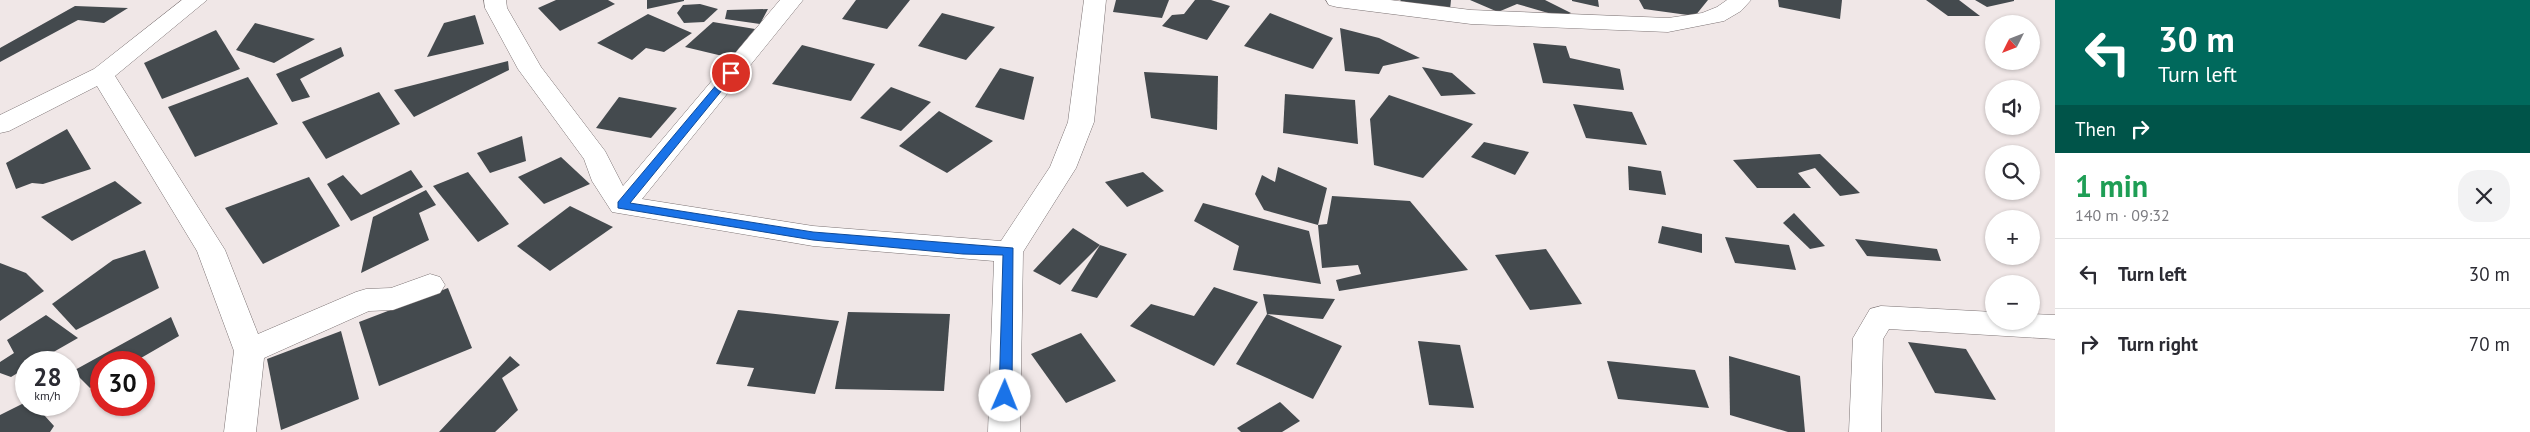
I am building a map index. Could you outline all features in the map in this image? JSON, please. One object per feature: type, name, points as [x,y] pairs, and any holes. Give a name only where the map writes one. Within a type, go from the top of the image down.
[{"type":"street","points":[[0,125],[102,74],[196,0]]},
{"type":"street","points":[[495,0],[496,8],[530,69],[596,157],[605,181],[622,205],[813,236],[963,249],[1009,251]]},
{"type":"street","points":[[622,205],[792,0]]},
{"type":"street","points":[[1004,432],[1009,251],[1063,168],[1081,122],[1095,0]]},
{"type":"street","points":[[1336,0],[1471,17],[1668,24],[1701,21],[1735,6],[1740,0]]},
{"type":"street","points":[[102,74],[211,250],[249,351],[240,432]]},
{"type":"street","points":[[249,351],[366,300],[393,299],[430,285]]},
{"type":"street","points":[[1865,432],[1868,338],[1881,317],[2055,327]]},
{"type":"building","points":[[556,0],[608,0],[615,4],[560,31],[538,8]]},
{"type":"building","points":[[647,0],[684,0],[684,1],[647,9]]},
{"type":"building","points":[[856,0],[910,0],[887,29],[842,19]]},
{"type":"building","points":[[1116,0],[1169,0],[1162,18],[1113,12]]},
{"type":"building","points":[[1195,0],[1211,0],[1230,6],[1207,40],[1162,26],[1172,15],[1184,14]]},
{"type":"building","points":[[1451,0],[1450,10],[1400,1]]},
{"type":"building","points":[[1470,0],[1545,0],[1571,13],[1562,17],[1517,4],[1498,12]]},
{"type":"building","points":[[1598,0],[1599,7],[1572,1]]},
{"type":"building","points":[[1639,0],[1708,0],[1695,16],[1644,9]]},
{"type":"building","points":[[1778,0],[1842,0],[1840,19],[1779,7]]},
{"type":"building","points":[[1926,0],[1959,0],[1980,16],[1948,16]]},
{"type":"building","points":[[1975,0],[2014,0],[2014,1],[1987,7]]},
{"type":"building","points":[[700,4],[718,9],[704,22],[684,23],[677,13],[683,5]]},
{"type":"building","points":[[75,6],[128,8],[104,23],[78,20],[0,62],[0,48]]},
{"type":"building","points":[[768,9],[760,24],[725,19],[727,10]]},
{"type":"building","points":[[942,13],[995,27],[966,60],[918,46]]},
{"type":"building","points":[[1270,13],[1333,38],[1313,69],[1244,46]]},
{"type":"building","points":[[648,14],[692,33],[664,52],[646,48],[632,60],[597,43]]},
{"type":"building","points":[[475,15],[484,44],[427,57],[444,23]]},
{"type":"building","points":[[713,22],[755,29],[731,58],[685,47]]},
{"type":"building","points":[[255,23],[315,39],[274,63],[236,50]]},
{"type":"building","points":[[1340,28],[1379,38],[1420,58],[1383,66],[1379,74],[1345,71]]},
{"type":"building","points":[[216,30],[240,69],[162,99],[144,63]]},
{"type":"building","points":[[1533,43],[1566,46],[1570,58],[1620,69],[1624,90],[1543,83]]},
{"type":"building","points":[[802,45],[875,64],[851,101],[772,84]]},
{"type":"building","points":[[341,47],[344,56],[300,79],[310,97],[292,102],[276,74]]},
{"type":"building","points":[[508,61],[509,70],[414,117],[394,90]]},
{"type":"building","points":[[1422,67],[1452,73],[1476,94],[1441,96]]},
{"type":"building","points":[[1000,68],[1034,77],[1024,120],[975,107]]},
{"type":"building","points":[[1144,72],[1218,76],[1217,130],[1151,118]]},
{"type":"building","points":[[248,77],[278,124],[195,157],[168,107]]},
{"type":"building","points":[[891,87],[931,102],[901,131],[860,118]]},
{"type":"building","points":[[379,92],[400,124],[326,159],[302,122]]},
{"type":"building","points":[[1285,94],[1355,100],[1358,144],[1283,133]]},
{"type":"building","points":[[1389,95],[1473,124],[1423,178],[1374,165],[1370,119]]},
{"type":"building","points":[[619,97],[677,108],[651,138],[596,128]]},
{"type":"building","points":[[1573,104],[1632,112],[1647,145],[1586,138]]},
{"type":"building","points":[[939,111],[993,141],[947,173],[899,146]]},
{"type":"building","points":[[67,129],[91,169],[43,184],[32,183],[16,189],[6,163]]},
{"type":"building","points":[[522,136],[526,161],[490,173],[477,153]]},
{"type":"building","points":[[1484,142],[1529,152],[1515,175],[1471,157]]},
{"type":"building","points":[[1820,154],[1860,193],[1840,196],[1815,168],[1798,173],[1811,188],[1757,188],[1733,160]]},
{"type":"building","points":[[561,157],[590,184],[544,204],[518,177]]},
{"type":"building","points":[[1628,166],[1661,171],[1666,195],[1629,190]]},
{"type":"building","points":[[1278,167],[1327,188],[1318,225],[1264,210],[1255,194],[1262,175],[1275,182]]},
{"type":"building","points":[[411,170],[423,187],[351,221],[327,184],[343,175],[361,195]]},
{"type":"building","points":[[468,172],[509,224],[478,242],[433,186]]},
{"type":"building","points":[[1143,172],[1164,191],[1127,207],[1105,182]]},
{"type":"building","points":[[309,177],[340,226],[263,264],[225,208]]},
{"type":"building","points":[[115,181],[142,203],[72,241],[41,217]]},
{"type":"building","points":[[426,190],[436,205],[419,213],[429,240],[361,273],[373,217]]},
{"type":"building","points":[[1332,196],[1410,201],[1468,270],[1339,291],[1336,280],[1361,274],[1358,265],[1322,268],[1318,225],[1327,224]]},
{"type":"building","points":[[1203,203],[1309,231],[1321,284],[1233,270],[1239,246],[1194,221]]},
{"type":"building","points":[[570,206],[613,227],[550,271],[517,246]]},
{"type":"building","points":[[1794,213],[1825,246],[1810,249],[1783,223]]},
{"type":"building","points":[[1662,226],[1702,234],[1702,253],[1658,243]]},
{"type":"building","points":[[1073,228],[1100,245],[1060,285],[1033,271]]},
{"type":"building","points":[[1725,237],[1789,245],[1796,270],[1735,263]]},
{"type":"building","points":[[1855,239],[1937,249],[1941,261],[1867,256]]},
{"type":"building","points":[[1100,245],[1127,254],[1097,298],[1071,291]]},
{"type":"building","points":[[1546,249],[1582,304],[1530,310],[1495,255]]},
{"type":"building","points":[[145,250],[159,288],[76,330],[52,304],[113,260]]},
{"type":"building","points":[[0,263],[26,273],[44,291],[0,321]]},
{"type":"building","points":[[1214,287],[1258,302],[1214,366],[1130,326],[1151,304],[1194,316]]},
{"type":"building","points":[[448,288],[472,348],[379,386],[359,322]]},
{"type":"building","points":[[1263,294],[1335,299],[1323,319],[1267,314]]},
{"type":"building","points":[[738,310],[839,321],[815,394],[747,386],[754,368],[716,364]]},
{"type":"building","points":[[848,312],[950,314],[944,391],[835,389]]},
{"type":"building","points":[[1267,314],[1342,346],[1313,399],[1236,364]]},
{"type":"building","points":[[46,315],[78,338],[55,351],[15,351],[15,375],[11,377],[0,373],[0,362],[14,353],[7,340]]},
{"type":"building","points":[[171,317],[179,336],[153,351],[109,351]]},
{"type":"building","points":[[341,331],[359,399],[281,430],[267,359]]},
{"type":"building","points":[[1081,333],[1116,381],[1066,403],[1031,354]]},
{"type":"building","points":[[1418,341],[1460,345],[1474,408],[1429,405]]},
{"type":"building","points":[[1908,342],[1966,349],[1996,400],[1935,393]]},
{"type":"building","points":[[510,356],[520,365],[502,378],[518,410],[495,432],[439,432]]},
{"type":"building","points":[[1729,356],[1800,376],[1805,432],[1788,432],[1730,415]]},
{"type":"building","points":[[1607,361],[1695,370],[1709,408],[1618,399]]},
{"type":"building","points":[[90,362],[90,388],[80,378],[80,367]]},
{"type":"building","points":[[1280,402],[1300,421],[1282,432],[1241,432],[1237,428]]},
{"type":"building","points":[[15,408],[15,416],[45,416],[54,426],[50,432],[0,432],[0,415]]},
{"type":"route","points":[[731,73],[622,205],[813,236],[963,249],[1009,251],[1005,396]]}]
